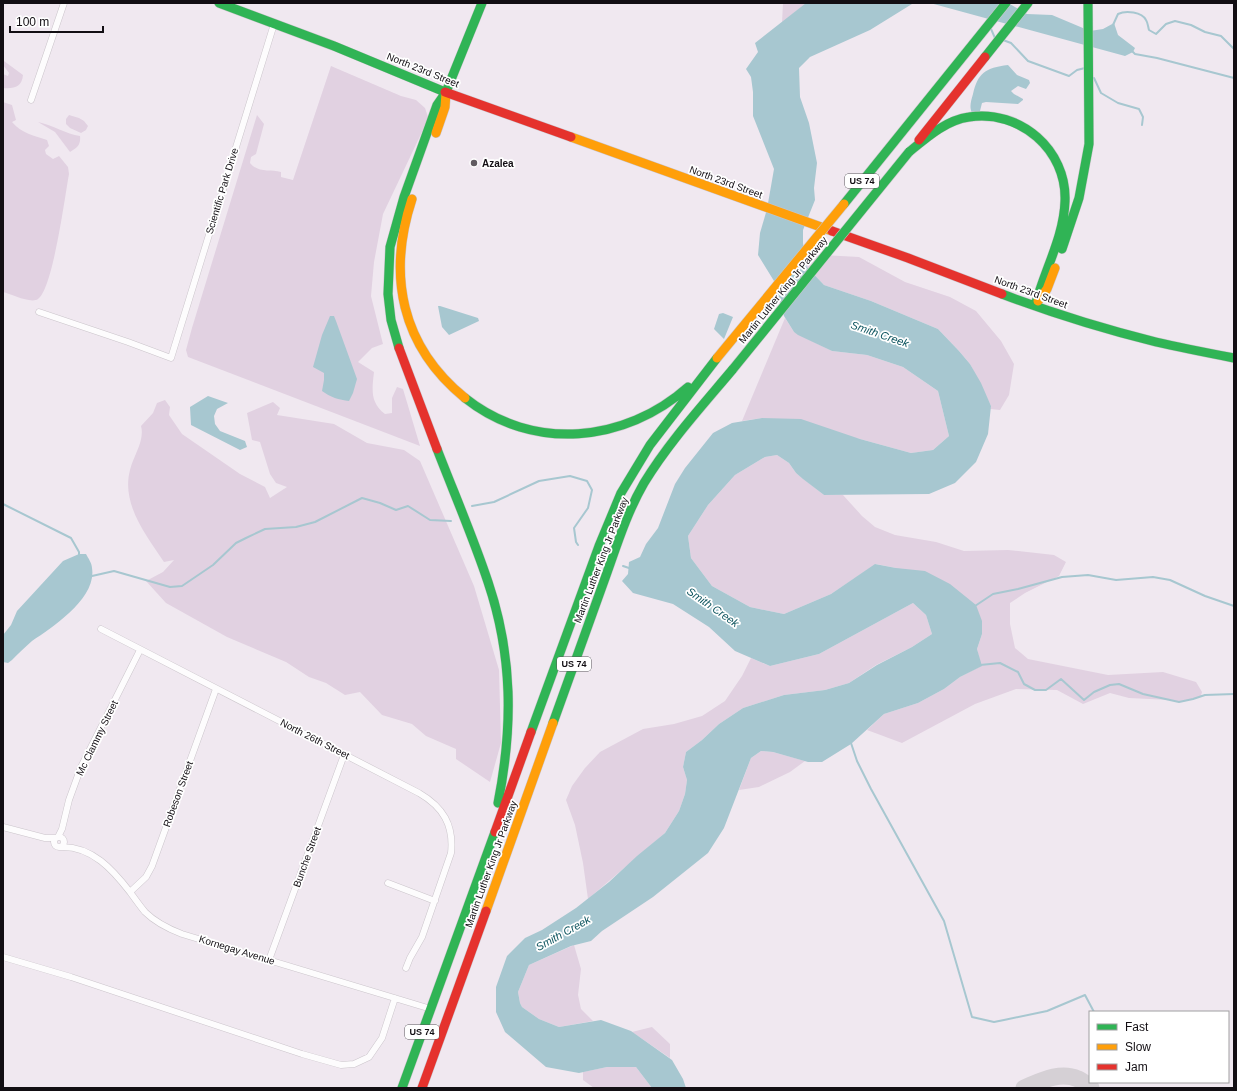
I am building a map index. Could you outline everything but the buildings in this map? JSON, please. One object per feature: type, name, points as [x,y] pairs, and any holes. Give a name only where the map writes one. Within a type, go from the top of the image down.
[{"type":"main road","name":"North 23rd Street","points":[[218,3],[334,46],[446,92],[908,258],[1034,306],[1150,340],[1234,358]]},
{"type":"main road","points":[[482,3],[446,92],[437,105],[396,223],[390,246],[388,294],[391,320],[398,346],[488,582],[498,614],[503,641],[509,693],[508,737],[503,781],[488,849]]},
{"type":"main road","name":"Martin Luther King Jr Parkway","points":[[402,1088],[599,546],[614,507],[630,477],[646,450],[717,358],[813,243],[1006,3]]},
{"type":"main road","name":"Martin Luther King Jr Parkway","points":[[422,1088],[620,537],[635,502],[652,472],[698,409],[733,369],[1028,3]]},
{"type":"main road","points":[[1034,306],[1047,288],[1070,227],[1079,198],[1088,144],[1088,3]]},
{"type":"main road","points":[[446,92],[445,107],[410,203],[404,226],[400,271],[402,292],[413,333],[421,349],[444,379],[459,394],[474,406],[512,425],[539,432],[579,435],[619,427],[653,413],[682,393],[717,358]]},
{"type":"main road","points":[[909,152],[953,122],[983,116],[1000,118],[1028,129],[1050,150],[1062,172],[1065,200],[1063,217],[1058,235],[1039,287],[1034,306]]},
{"type":"street","points":[[31,100],[64,3]]},
{"type":"street","name":"Scientific Park Drive","points":[[39,312],[121,339],[171,358],[274,24]]},
{"type":"street","name":"North 26th Street","points":[[101,630],[427,798],[437,806],[445,817],[451,835],[451,853],[435,900]]},
{"type":"street","name":"Mc Clammy Street","points":[[61,841],[62,829],[69,800],[81,767],[140,650]]},
{"type":"street","name":"Robeson Street","points":[[130,892],[143,880],[152,866],[216,689]]},
{"type":"street","name":"Bunche Street","points":[[269,960],[344,755]]},
{"type":"street","name":"Kornegay Avenue","points":[[3,828],[61,841],[70,847],[86,852],[103,862],[114,873],[146,913],[167,928],[182,934],[431,1009]]},
{"type":"street","name":"Kornegay Avenue","points":[[45,838],[54,845],[54,840],[61,841]]},
{"type":"street","points":[[388,883],[435,900],[422,937],[406,968]]},
{"type":"street","points":[[3,957],[71,977],[302,1054],[341,1065],[354,1064],[369,1057],[382,1038],[395,998]]},
{"type":"shaded area","points":[[783,3],[806,3],[782,23]]},
{"type":"shaded area","points":[[4,61],[23,75],[19,85],[11,88],[3,88],[3,74],[8,76],[9,73],[3,65]]},
{"type":"shaded area","points":[[331,66],[401,96],[416,100],[425,108],[428,117],[383,214],[374,262],[371,296],[383,344],[372,348],[358,362],[374,372],[374,400],[385,414],[392,413],[392,398],[397,387],[403,389],[420,446],[188,357],[186,350],[257,115],[264,124],[256,154],[251,157],[250,163],[260,169],[281,172],[281,177],[293,180]]},
{"type":"shaded area","points":[[3,102],[12,105],[16,120],[12,122],[16,126],[28,134],[47,140],[49,146],[45,150],[46,154],[53,159],[59,156],[68,167],[69,174],[58,241],[49,278],[43,292],[38,299],[35,300],[26,300],[3,292]]},
{"type":"shaded area","points":[[69,115],[84,121],[88,126],[86,130],[81,133],[70,128],[66,124],[66,119]]},
{"type":"shaded area","points":[[38,122],[80,136],[77,148],[70,152],[55,132]]},
{"type":"shaded area","points":[[804,254],[859,257],[905,282],[950,297],[976,311],[1001,341],[1014,364],[1009,395],[1000,410],[990,409],[991,406],[970,364],[938,329],[871,301],[824,285],[806,266]]},
{"type":"shaded area","points":[[785,318],[794,332],[832,351],[867,355],[903,367],[938,391],[949,436],[933,450],[911,453],[860,439],[762,418],[742,421]]},
{"type":"shaded area","points":[[165,400],[170,407],[169,415],[182,434],[240,474],[265,487],[270,498],[287,487],[276,483],[270,474],[260,442],[252,440],[247,413],[273,402],[280,408],[277,415],[334,424],[367,443],[404,450],[420,461],[474,586],[499,670],[501,743],[490,782],[456,759],[456,749],[426,736],[412,724],[382,715],[360,692],[345,695],[326,683],[309,677],[286,662],[227,637],[166,603],[146,581],[163,572],[174,560],[164,562],[143,530],[132,507],[128,483],[130,470],[142,437],[141,426],[153,413],[157,403]]},
{"type":"shaded area","points":[[777,455],[789,463],[796,473],[824,495],[843,495],[862,516],[875,527],[895,535],[936,542],[964,551],[1008,550],[1054,555],[1066,562],[1059,576],[1025,593],[1010,603],[1010,624],[1015,648],[1028,659],[1108,675],[1163,672],[1196,682],[1202,692],[1201,696],[1179,702],[1170,700],[1129,698],[1110,693],[1083,704],[1057,690],[1016,689],[975,704],[902,743],[867,730],[884,714],[918,703],[981,666],[977,649],[982,634],[896,568],[876,564],[831,594],[784,614],[750,607],[712,586],[691,558],[688,536],[708,505],[735,475],[765,457]]},
{"type":"shaded area","points":[[913,603],[926,615],[932,634],[912,647],[876,665],[849,683],[825,690],[784,695],[743,708],[719,724],[702,740],[686,752],[683,767],[687,780],[685,794],[679,811],[665,833],[588,899],[583,863],[575,825],[566,800],[572,786],[585,768],[600,752],[643,729],[674,724],[702,716],[725,701],[742,676],[751,658],[770,666],[819,654]]},
{"type":"shaded area","points":[[761,751],[773,752],[805,761],[790,772],[759,787],[739,790],[751,758]]},
{"type":"shaded area","points":[[574,945],[581,969],[578,995],[581,1009],[593,1021],[559,1027],[539,1019],[522,1007],[518,992],[529,965]]},
{"type":"shaded area","points":[[652,1027],[670,1044],[670,1058],[632,1032]]},
{"type":"shaded area","points":[[607,1067],[636,1067],[652,1088],[594,1088],[583,1080],[583,1072]]},
{"type":"water","name":"Smith Creek","points":[[806,3],[918,3],[912,4],[870,30],[810,57],[799,68],[800,97],[809,123],[817,163],[814,188],[815,200],[803,230],[806,266],[824,285],[871,301],[938,329],[970,364],[981,383],[991,406],[988,434],[976,462],[955,483],[929,494],[824,495],[796,473],[789,463],[777,455],[765,457],[735,475],[708,505],[688,536],[691,558],[712,586],[750,607],[784,614],[831,594],[875,564],[925,571],[950,584],[976,605],[982,621],[982,634],[977,649],[982,666],[960,677],[944,689],[918,703],[884,714],[851,744],[822,762],[808,762],[773,752],[761,751],[751,758],[724,828],[708,853],[653,897],[602,931],[591,941],[571,946],[529,965],[518,992],[522,1007],[539,1019],[559,1027],[601,1020],[631,1031],[672,1060],[683,1079],[686,1088],[652,1088],[636,1067],[607,1067],[579,1073],[546,1067],[505,1032],[496,1012],[496,987],[507,956],[525,938],[542,930],[576,908],[609,882],[665,833],[679,811],[685,794],[687,780],[683,767],[686,752],[702,740],[719,724],[743,708],[784,695],[825,690],[849,683],[877,665],[912,647],[932,634],[926,615],[913,603],[819,654],[770,666],[735,651],[709,627],[673,604],[633,593],[622,581],[628,574],[629,562],[640,557],[646,544],[658,528],[675,484],[685,468],[713,433],[732,423],[762,418],[801,419],[860,439],[911,453],[933,450],[949,436],[938,391],[903,367],[867,355],[832,351],[794,332],[784,316],[774,281],[758,255],[760,233],[767,209],[774,169],[753,116],[753,92],[751,77],[746,69],[758,52],[755,43]]},
{"type":"water","points":[[930,3],[1008,3],[1027,14],[1052,15],[1090,31],[1103,29],[1114,23],[1118,35],[1135,48],[1133,52],[1125,56]]},
{"type":"water","points":[[1008,65],[1017,75],[1029,80],[1030,83],[1026,89],[1018,86],[1011,91],[1023,100],[1018,104],[982,103],[980,111],[972,113],[971,102],[980,76],[988,70]]},
{"type":"water","points":[[438,306],[478,318],[479,321],[449,335],[442,327]]},
{"type":"water","points":[[723,313],[733,317],[724,339],[714,329],[719,314]]},
{"type":"water","points":[[330,316],[334,316],[357,379],[349,401],[335,398],[322,391],[324,373],[313,367],[322,335]]},
{"type":"water","points":[[208,396],[228,403],[217,409],[214,416],[215,424],[220,431],[245,441],[247,447],[240,450],[191,425],[190,407]]},
{"type":"water","points":[[79,554],[86,554],[91,562],[92,568],[92,579],[88,590],[81,601],[62,620],[32,641],[12,660],[8,663],[3,662],[3,635],[11,625],[17,611],[63,561]]},
{"type":"waterway","points":[[1113,25],[1118,14],[1134,12],[1144,17],[1149,30],[1156,34],[1166,24],[1175,21],[1221,36],[1234,49]]},
{"type":"waterway","points":[[991,29],[995,38]]},
{"type":"waterway","points":[[1003,40],[1011,43],[1028,61],[1069,76],[1077,70],[1085,68]]},
{"type":"waterway","points":[[1132,51],[1135,54],[1157,58],[1234,78]]},
{"type":"waterway","points":[[1094,78],[1101,93],[1118,103],[1139,109],[1143,117],[1142,125]]},
{"type":"waterway","points":[[472,506],[494,502],[539,481],[570,476],[587,481],[592,490],[588,508],[574,528],[576,542],[578,545]]},
{"type":"waterway","points":[[90,575],[92,576],[114,571],[170,587],[182,586],[213,565],[236,543],[246,538],[265,529],[296,527],[315,522],[362,498],[380,503],[396,510],[408,506],[430,520],[451,521]]},
{"type":"waterway","points":[[3,504],[71,538],[79,552],[79,556]]},
{"type":"waterway","points":[[623,566],[629,568]]},
{"type":"waterway","points":[[975,606],[993,594],[1062,577],[1088,575],[1116,580],[1153,577],[1170,580],[1205,596],[1234,606]]},
{"type":"waterway","points":[[980,665],[1000,663],[1018,672],[1024,684],[1035,690],[1046,690],[1061,679],[1084,700],[1094,692],[1110,685],[1119,684],[1143,694],[1179,702],[1205,695],[1234,694]]},
{"type":"waterway","points":[[851,743],[857,761],[871,789],[944,921],[972,1017],[994,1022],[1047,1011],[1085,995],[1093,1011]]},
{"type":"taxiway","points":[[1024,1088],[1057,1076],[1078,1079],[1091,1088]]},
{"type":"traffic: fast","points":[[219,3],[334,46],[445,92]]},
{"type":"traffic: fast","points":[[446,92],[482,3]]},
{"type":"traffic: fast","points":[[844,204],[1006,3]]},
{"type":"traffic: fast","points":[[985,57],[1028,3]]},
{"type":"traffic: fast","points":[[1062,249],[1079,198],[1089,144],[1088,3]]},
{"type":"traffic: fast","points":[[399,348],[391,320],[388,294],[390,247],[404,197],[437,105],[446,92]]},
{"type":"traffic: fast","points":[[909,152],[937,130],[952,122],[969,117],[988,116],[1006,120],[1022,127],[1037,137],[1049,150],[1058,165],[1064,182],[1064,214],[1057,241],[1035,306]]},
{"type":"traffic: fast","points":[[733,369],[909,152]]},
{"type":"traffic: fast","points":[[1002,294],[1117,332],[1234,358]]},
{"type":"traffic: fast","points":[[531,732],[599,546],[621,493],[650,445],[717,358]]},
{"type":"traffic: fast","points":[[553,723],[622,531],[644,483],[664,453],[733,369]]},
{"type":"traffic: fast","points":[[465,398],[492,415],[520,427],[549,433],[578,434],[608,429],[636,420],[663,406],[688,387]]},
{"type":"traffic: fast","points":[[437,449],[488,582],[502,637],[506,664],[508,719],[503,775],[498,803]]},
{"type":"traffic: fast","points":[[402,1088],[495,832]]},
{"type":"traffic: slow","points":[[436,133],[445,107],[446,93]]},
{"type":"traffic: slow","points":[[571,137],[832,231]]},
{"type":"traffic: slow","points":[[412,199],[404,227],[401,255],[401,282],[405,308],[414,332],[426,356],[443,378],[465,398]]},
{"type":"traffic: slow","points":[[717,358],[844,204]]},
{"type":"traffic: slow","points":[[1038,301],[1047,289],[1055,268]]},
{"type":"traffic: slow","points":[[486,911],[553,723]]},
{"type":"traffic: jam","points":[[919,140],[985,57]]},
{"type":"traffic: jam","points":[[445,92],[571,137]]},
{"type":"traffic: jam","points":[[832,231],[1002,294]]},
{"type":"traffic: jam","points":[[399,348],[437,449]]},
{"type":"traffic: jam","points":[[495,832],[531,732]]},
{"type":"traffic: jam","points":[[422,1088],[486,911]]},
{"type":"place","name":"Azalea","points":[[474,163]]}]
